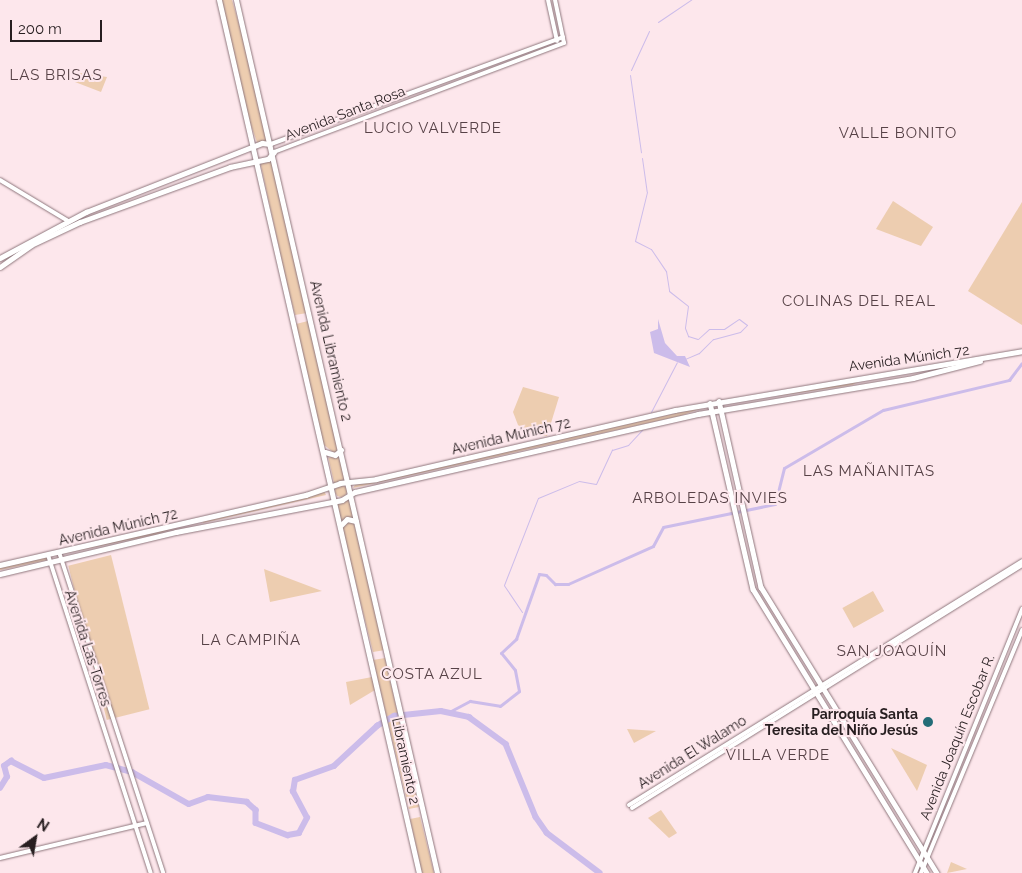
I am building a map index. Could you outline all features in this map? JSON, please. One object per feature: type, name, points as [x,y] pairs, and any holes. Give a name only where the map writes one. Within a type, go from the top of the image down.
[{"type":"main road","name":"Avenida Libramiento 2","points":[[219,0],[237,91],[255,150],[371,654]]},
{"type":"main road","name":"Avenida Libramiento 2","points":[[236,0],[274,152],[356,521],[402,708]]},
{"type":"main road","name":"Avenida Santa Rosa","points":[[0,258],[68,220],[255,150],[262,143],[272,144]]},
{"type":"main road","name":"Avenida Santa Rosa","points":[[0,267],[23,250],[80,222],[257,159],[268,159],[274,152]]},
{"type":"main road","points":[[984,360],[1022,351]]},
{"type":"main road","name":"Avenida Múnich 72","points":[[0,565],[719,401],[908,370],[984,360]]},
{"type":"main road","name":"Avenida Múnich 72","points":[[0,574],[335,499],[342,500],[351,494],[628,430],[722,410],[913,378],[984,360]]},
{"type":"main road","points":[[908,370],[913,378]]},
{"type":"main road","points":[[719,401],[761,587],[937,873]]},
{"type":"main road","points":[[710,403],[753,589],[927,873]]},
{"type":"main road","points":[[628,430],[636,419],[641,428]]},
{"type":"main road","points":[[325,452],[335,455],[341,450]]},
{"type":"main road","points":[[341,526],[347,520],[356,521]]},
{"type":"main road","name":"Libramiento 2","points":[[371,654],[419,873]]},
{"type":"main road","name":"Libramiento 2","points":[[402,708],[437,873]]},
{"type":"street","points":[[548,0],[559,45]]},
{"type":"street","points":[[554,0],[563,37]]},
{"type":"street","name":"Avenida Santa Rosa","points":[[272,144],[563,37],[564,43],[559,45],[274,152]]},
{"type":"street","points":[[0,180],[68,220]]},
{"type":"street","name":"Avenida Las Torres","points":[[59,552],[60,560],[164,873]]},
{"type":"street","name":"Avenida Las Torres","points":[[48,555],[151,873]]},
{"type":"street","name":"Avenida El Walamo","points":[[822,687],[1022,560]]},
{"type":"street","name":"Avenida El Walamo","points":[[631,807],[815,691],[1022,565]]},
{"type":"street","name":"Avenida Joaquín Escobar R.","points":[[915,873],[1022,609]]},
{"type":"street","name":"Avenida Joaquín Escobar R.","points":[[921,873],[1022,630]]},
{"type":"street","points":[[0,858],[147,823]]},
{"type":"shaded area","points":[[220,0],[232,0],[241,31],[268,140],[258,145],[244,106]]},
{"type":"shaded area","points":[[80,73],[107,77],[101,92],[75,82]]},
{"type":"shaded area","points":[[271,158],[307,313],[295,315],[286,280],[260,161]]},
{"type":"shaded area","points":[[893,201],[933,227],[921,246],[876,229]]},
{"type":"shaded area","points":[[1022,202],[1022,325],[968,291]]},
{"type":"shaded area","points":[[658,319],[665,343],[677,356],[685,356],[690,367],[654,353],[650,332],[658,329]]},
{"type":"shaded area","points":[[308,321],[338,450],[334,453],[323,444],[296,324]]},
{"type":"shaded area","points":[[867,378],[852,385],[777,396],[777,394]]},
{"type":"shaded area","points":[[523,387],[559,397],[547,436],[529,433],[518,425],[513,412]]},
{"type":"shaded area","points":[[708,406],[680,416],[353,488],[355,485]]},
{"type":"shaded area","points":[[340,455],[346,481],[334,484],[328,458]]},
{"type":"shaded area","points":[[339,485],[343,485],[347,491],[343,497],[339,497],[335,493],[335,489]]},
{"type":"shaded area","points":[[324,491],[326,495],[203,523],[204,520]]},
{"type":"shaded area","points":[[350,500],[353,518],[341,521],[337,501]]},
{"type":"shaded area","points":[[348,520],[354,523],[385,650],[373,652],[342,529]]},
{"type":"shaded area","points":[[191,523],[157,534],[62,554],[64,552]]},
{"type":"shaded area","points":[[111,555],[149,709],[107,720],[68,566]]},
{"type":"shaded area","points":[[46,556],[47,560],[0,570],[0,565]]},
{"type":"shaded area","points":[[264,569],[322,591],[270,602]]},
{"type":"shaded area","points":[[873,591],[884,611],[854,628],[842,608]]},
{"type":"shaded area","points":[[385,658],[419,807],[409,809],[373,660]]},
{"type":"shaded area","points":[[372,677],[375,690],[350,705],[346,682]]},
{"type":"shaded area","points":[[627,729],[656,731],[634,743]]},
{"type":"shaded area","points":[[891,748],[927,765],[917,791]]},
{"type":"shaded area","points":[[661,810],[677,833],[669,838],[648,818]]},
{"type":"shaded area","points":[[420,817],[434,873],[422,873],[410,819]]},
{"type":"shaded area","points":[[951,862],[967,869],[947,873]]},
{"type":"waterway","points":[[658,22],[691,0]]},
{"type":"waterway","points":[[631,70],[649,31]]},
{"type":"waterway","points":[[630,75],[641,152]]},
{"type":"waterway","points":[[642,158],[647,192],[635,241],[651,249],[666,271],[669,291],[688,306],[685,328],[688,336],[698,339],[709,329],[724,329],[739,319],[747,325],[740,332],[713,339],[699,353],[685,359]]},
{"type":"waterway","points":[[651,412],[677,362]]},
{"type":"waterway","points":[[449,712],[470,701],[500,706],[519,691],[515,670],[501,653],[516,639],[539,574],[546,575],[555,584],[568,584],[653,546],[663,527],[775,504],[784,468],[883,410],[1009,380],[1022,363]]},
{"type":"waterway","points":[[522,612],[504,585],[538,498],[579,481],[596,484],[612,450],[628,445],[642,430]]},
{"type":"waterway","points":[[0,788],[7,777],[4,766],[11,761],[44,778],[106,765],[132,772],[189,804],[208,797],[247,802],[256,810],[256,823],[288,835],[299,833],[307,818],[293,792],[295,780],[334,766],[377,726],[394,716],[441,711],[469,717],[506,744],[536,817],[547,833],[600,873]]},
{"type":"place","name":"Parroquía Santa Teresita del Niño Jesús","points":[[928,722]]},
{"type":"district","name":"LAS BRISAS","points":[[56,76]]},
{"type":"district","name":"LUCIO VALVERDE","points":[[433,129]]},
{"type":"district","name":"VALLE BONITO","points":[[898,134]]},
{"type":"district","name":"COLINAS DEL REAL","points":[[859,302]]},
{"type":"district","name":"LAS MAÑANITAS","points":[[869,472]]},
{"type":"district","name":"ARBOLEDAS INVIES","points":[[710,499]]},
{"type":"district","name":"LA CAMPIÑA","points":[[251,641]]},
{"type":"district","name":"SAN JOAQUÍN","points":[[892,652]]},
{"type":"district","name":"COSTA AZUL","points":[[432,675]]},
{"type":"district","name":"VILLA VERDE","points":[[778,756]]}]
